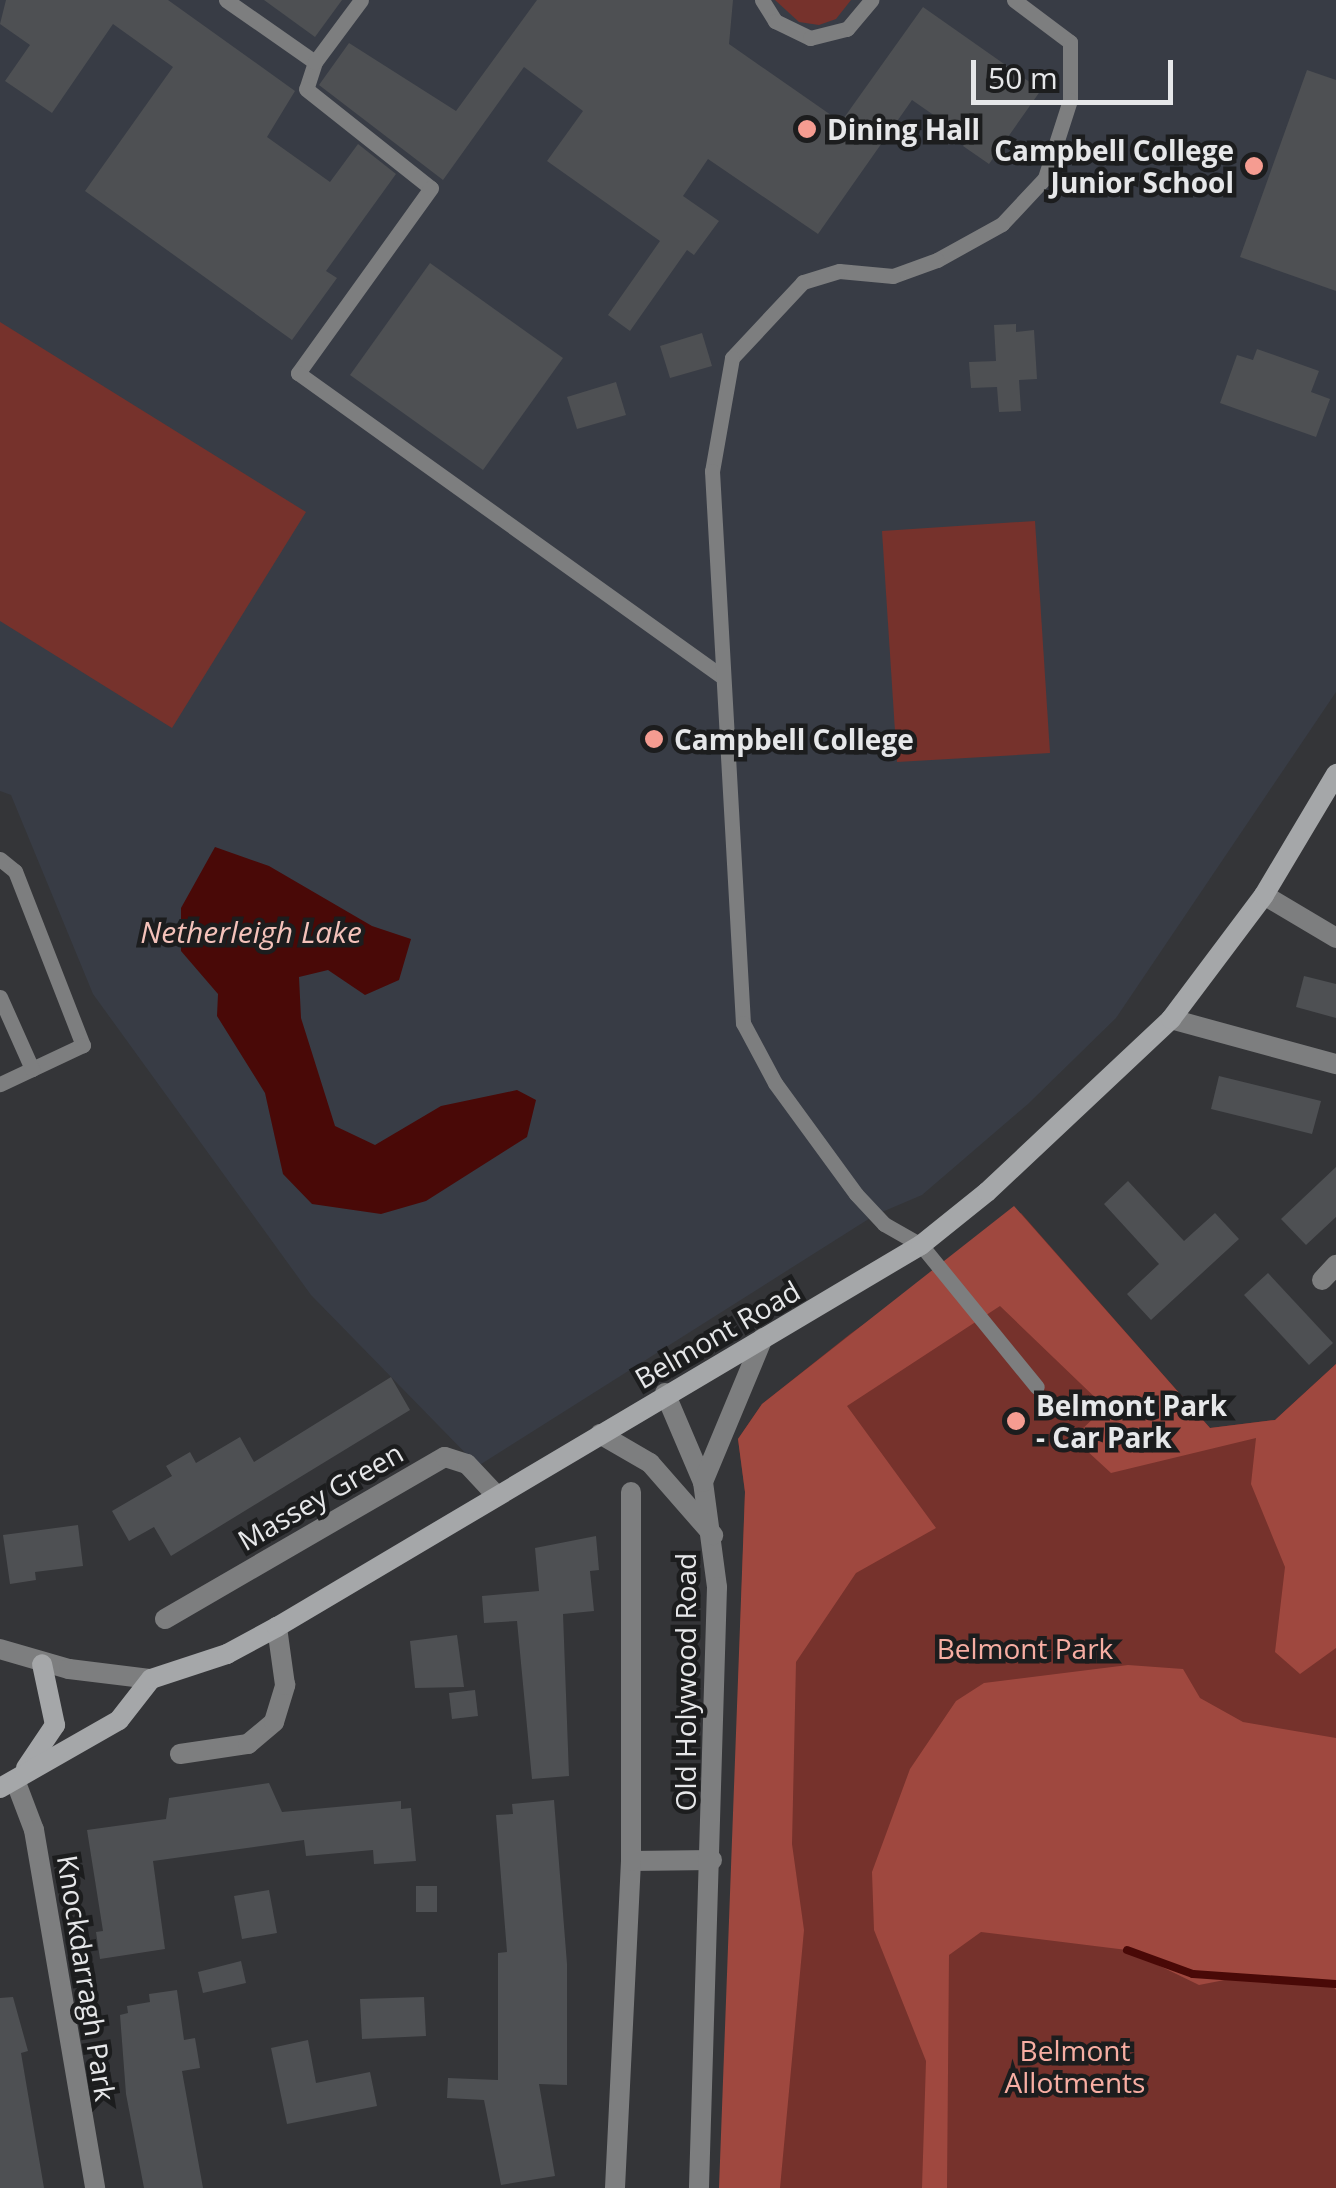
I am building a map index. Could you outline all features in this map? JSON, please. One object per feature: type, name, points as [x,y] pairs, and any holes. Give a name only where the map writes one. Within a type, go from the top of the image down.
[{"type":"main road","name":"Belmont Road","points":[[151,1679],[227,1654],[277,1627],[666,1393],[922,1245],[988,1192],[1171,1019],[1264,895],[1336,774]]},
{"type":"main road","points":[[7,1784],[41,1752],[55,1724],[42,1664]]},
{"type":"main road","points":[[7,1784],[120,1720],[151,1679]]},
{"type":"street","points":[[1264,895],[1336,938]]},
{"type":"street","points":[[1171,1019],[1336,1064]]},
{"type":"street","points":[[703,1482],[763,1338]]},
{"type":"street","name":"Old Holywood Road","points":[[666,1393],[703,1482],[712,1535],[712,1860],[699,2188]]},
{"type":"street","points":[[600,1434],[650,1462],[712,1535]]},
{"type":"street","name":"Massey Green","points":[[165,1619],[445,1457],[467,1464],[497,1496]]},
{"type":"street","name":"Old Holywood Road","points":[[615,2188],[631,1862],[630,1492]]},
{"type":"street","points":[[180,1754],[248,1744],[274,1722],[285,1686],[277,1627]]},
{"type":"street","points":[[0,1649],[42,1664],[151,1679]]},
{"type":"street","name":"Knockdarragh Park","points":[[7,1784],[34,1830],[95,2188]]},
{"type":"street","points":[[631,1862],[712,1860]]},
{"type":"lane","points":[[226,0],[315,62]]},
{"type":"lane","points":[[361,0],[315,62],[306,89],[431,188],[298,373],[720,675]]},
{"type":"lane","points":[[762,0],[776,21],[810,38],[847,29],[871,0]]},
{"type":"lane","points":[[1014,0],[1070,42],[1070,100],[1045,178],[1002,224],[937,260],[893,276],[838,271],[804,282],[732,358],[712,470],[720,675],[742,1022],[775,1083],[856,1194],[884,1224],[922,1245],[1036,1387]]},
{"type":"lane","points":[[0,859],[15,871],[16,887],[83,1045],[0,1084]]},
{"type":"lane","points":[[0,894],[16,887]]},
{"type":"lane","points":[[0,997],[32,1069]]},
{"type":"shaded area","name":"Campbell College","points":[[0,0],[1336,0],[1336,692],[1116,1018],[1028,1104],[922,1195],[875,1215],[478,1466],[311,1295],[93,994],[11,795],[0,791]]},
{"type":"shaded area","points":[[1014,1206],[1210,1428],[1275,1420],[1336,1364],[1336,1648],[1300,1674],[1275,1652],[1285,1567],[1251,1484],[1256,1438],[1111,1473],[1073,1438],[1105,1407],[1000,1306],[847,1406],[936,1528],[856,1573],[796,1662],[792,1844],[804,1930],[780,2188],[719,2188],[745,1492],[738,1439],[762,1404]]},
{"type":"shaded area","points":[[1128,1665],[1183,1669],[1200,1698],[1243,1722],[1336,1738],[1336,1990],[1329,1981],[1250,1975],[1199,1985],[1127,1950],[981,1932],[949,1955],[947,2188],[922,2188],[926,2061],[874,1930],[872,1872],[910,1769],[956,1701],[984,1683]]},
{"type":"green space","points":[[775,0],[851,0],[836,19],[819,25],[799,22]]},
{"type":"green space","points":[[0,322],[306,512],[172,728],[0,621]]},
{"type":"green space","points":[[1035,521],[1050,753],[897,762],[882,531]]},
{"type":"green space","name":"Belmont Park","points":[[1021,1213],[1210,1428],[1275,1420],[1336,1364],[1336,2188],[721,2188],[745,1492],[738,1439],[762,1404],[850,1334]]},
{"type":"water","name":"Netherleigh Lake","points":[[215,847],[269,866],[372,926],[411,939],[399,980],[365,995],[328,970],[299,977],[301,1018],[335,1126],[375,1145],[441,1106],[517,1090],[536,1100],[527,1137],[426,1201],[381,1214],[312,1204],[283,1174],[265,1093],[217,1016],[218,994],[181,951],[181,908]]},
{"type":"building","points":[[6,0],[168,0],[295,91],[267,137],[330,182],[358,144],[396,174],[326,271],[337,278],[292,340],[85,191],[173,67],[113,24],[52,113],[5,81],[30,45],[0,24]]},
{"type":"building","points":[[264,0],[342,0],[315,37]]},
{"type":"building","points":[[537,0],[733,0],[729,44],[841,122],[923,7],[1041,90],[989,164],[963,146],[968,139],[912,100],[818,234],[708,159],[683,196],[719,221],[694,255],[687,250],[630,331],[608,315],[660,241],[547,161],[583,111],[524,67],[443,180],[319,85],[349,43],[456,111]]},
{"type":"building","points":[[1307,70],[1336,80],[1336,291],[1240,257]]},
{"type":"building","points":[[430,263],[563,358],[483,470],[350,375]]},
{"type":"building","points":[[1016,324],[1016,332],[1034,330],[1037,379],[1019,380],[1021,411],[999,412],[997,387],[971,388],[969,362],[996,361],[994,325]]},
{"type":"building","points":[[702,333],[712,366],[670,378],[660,346]]},
{"type":"building","points":[[1257,349],[1319,371],[1311,392],[1330,399],[1316,437],[1220,403],[1237,355],[1253,360]]},
{"type":"building","points":[[616,382],[626,415],[577,429],[567,397]]},
{"type":"building","points":[[1304,976],[1336,984],[1336,1018],[1296,1007]]},
{"type":"building","points":[[1219,1076],[1321,1101],[1312,1134],[1211,1109]]},
{"type":"building","points":[[1336,1167],[1336,1217],[1306,1245],[1281,1219]]},
{"type":"building","points":[[1128,1181],[1184,1241],[1215,1213],[1239,1239],[1151,1320],[1127,1294],[1159,1264],[1104,1204]]},
{"type":"building","points":[[1268,1273],[1333,1343],[1309,1365],[1244,1295]]},
{"type":"building","points":[[391,1377],[410,1410],[171,1556],[154,1527],[129,1541],[112,1511],[172,1476],[166,1466],[190,1452],[196,1463],[240,1437],[254,1462]]},
{"type":"building","points":[[78,1525],[83,1566],[35,1572],[36,1580],[10,1584],[3,1535]]},
{"type":"building","points":[[596,1536],[599,1570],[590,1571],[594,1611],[563,1614],[569,1776],[532,1779],[517,1621],[484,1623],[482,1596],[539,1591],[535,1548]]},
{"type":"building","points":[[457,1635],[464,1687],[415,1688],[410,1641]]},
{"type":"building","points":[[475,1690],[478,1716],[452,1719],[449,1693]]},
{"type":"building","points":[[269,1783],[282,1812],[401,1801],[401,1809],[411,1808],[416,1861],[374,1864],[373,1850],[306,1856],[304,1840],[153,1861],[165,1949],[100,1959],[96,1932],[103,1931],[87,1830],[166,1819],[169,1798]]},
{"type":"building","points":[[554,1800],[567,1964],[567,2085],[539,2084],[555,2176],[501,2185],[484,2100],[447,2098],[448,2078],[498,2080],[498,1953],[507,1952],[496,1815],[513,1814],[512,1804]]},
{"type":"building","points":[[416,1886],[437,1886],[437,1912],[416,1912]]},
{"type":"building","points":[[269,1890],[277,1933],[242,1939],[234,1896]]},
{"type":"building","points":[[241,1961],[246,1983],[203,1993],[198,1972]]},
{"type":"building","points":[[177,1990],[184,2040],[195,2038],[200,2068],[182,2071],[203,2188],[144,2188],[126,2094],[120,2015],[128,2013],[127,2006],[150,2002],[149,1994]]},
{"type":"building","points":[[13,1997],[28,2051],[21,2053],[44,2188],[0,2188],[0,1998]]},
{"type":"building","points":[[424,1997],[426,2036],[362,2039],[360,1999]]},
{"type":"building","points":[[308,2040],[316,2083],[370,2072],[377,2106],[287,2124],[271,2048]]},
{"type":"waterway","points":[[1127,1950],[1193,1974],[1336,1984]]},
{"type":"place","name":"Dining Hall","points":[[807,129]]},
{"type":"place","name":"Campbell College Junior School","points":[[1254,166]]},
{"type":"place","name":"Campbell College","points":[[654,739]]},
{"type":"place","name":"Belmont Park - Car Park","points":[[1016,1421]]},
{"type":"park label","name":"Belmont Allotments","points":[[1075,2066]]}]
